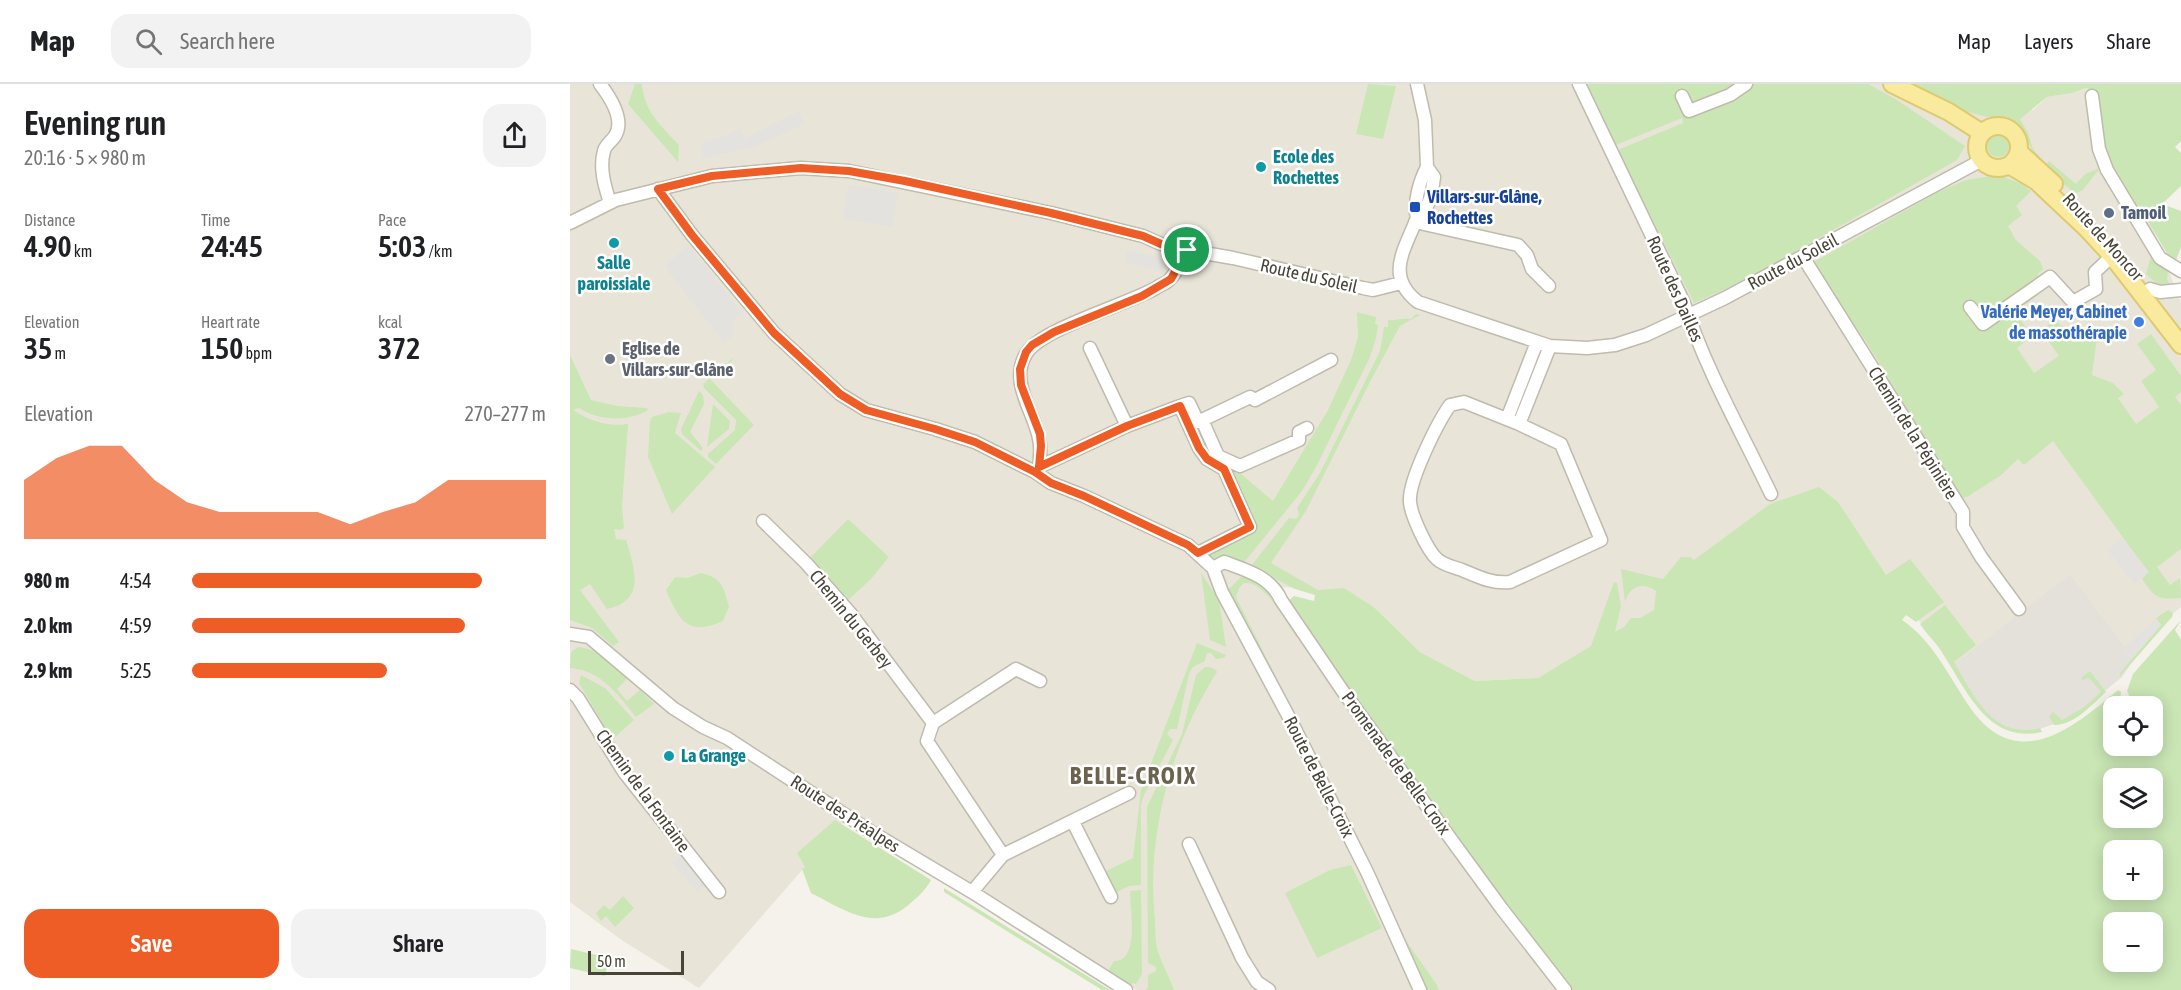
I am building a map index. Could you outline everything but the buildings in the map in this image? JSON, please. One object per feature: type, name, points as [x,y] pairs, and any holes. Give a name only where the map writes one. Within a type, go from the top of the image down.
[{"type":"main road","points":[[1892,84],[1949,112],[1983,133]]},
{"type":"main road","points":[[1996,126],[2007,128],[2015,134],[2018,139],[2014,158],[1996,168],[1986,164],[1977,146],[1983,133],[1996,126]]},
{"type":"main road","name":"Route de Moncor","points":[[2014,158],[2112,256],[2181,345]]},
{"type":"main road","name":"Route de Moncor","points":[[2014,158],[2096,224],[2181,328]]},
{"type":"street","points":[[600,84],[615,109],[620,125],[615,136],[604,148],[602,165],[610,203]]},
{"type":"street","points":[[1401,283],[1400,264],[1416,220],[1415,211],[1421,177],[1427,167],[1425,120],[1417,84]]},
{"type":"street","name":"Route des Dailles","points":[[1579,84],[1679,293],[1729,408],[1771,494]]},
{"type":"street","points":[[1682,96],[1689,111],[1730,95],[1746,84]]},
{"type":"street","points":[[2092,96],[2099,149],[2107,170],[2160,258],[2181,271]]},
{"type":"street","name":"Route du Soleil","points":[[570,223],[610,203],[712,176],[801,168],[849,171],[1051,213],[1143,236],[1161,244],[1373,290],[1401,283],[1407,293],[1418,302],[1550,346],[1587,348],[1615,345],[1688,317],[1982,160]]},
{"type":"street","points":[[658,189],[692,235],[774,333],[840,394],[866,410],[975,442],[1037,470],[1051,483],[1188,545],[1213,568]]},
{"type":"street","points":[[1416,220],[1518,245],[1527,255],[1532,269],[1549,286]]},
{"type":"street","points":[[1037,470],[1041,446],[1040,434],[1021,385],[1020,369],[1026,352],[1032,345],[1054,332],[1142,296],[1171,279],[1187,250]]},
{"type":"street","name":"Route de Moncor","points":[[1970,307],[1983,324],[2050,277],[2073,302],[2096,289],[2095,272],[2112,256]]},
{"type":"street","name":"Chemin de la Pépinière","points":[[1803,257],[1963,512],[1963,527],[1981,557],[2019,609]]},
{"type":"street","points":[[2150,289],[2160,292],[2181,290]]},
{"type":"street","points":[[1513,421],[1537,342]]},
{"type":"street","points":[[1513,421],[1550,346]]},
{"type":"street","points":[[1090,348],[1127,426]]},
{"type":"street","points":[[1037,470],[1127,426],[1189,403],[1198,422],[1250,397],[1255,400],[1332,360]]},
{"type":"street","points":[[1464,402],[1513,421],[1561,444],[1600,540],[1510,582],[1497,584],[1439,562],[1431,553],[1415,519],[1410,502],[1412,484],[1441,417],[1450,405],[1464,402]]},
{"type":"street","points":[[1180,406],[1199,448],[1207,459],[1224,469],[1250,527],[1198,553]]},
{"type":"street","points":[[1202,420],[1218,456],[1240,466],[1299,440],[1299,432],[1307,428]]},
{"type":"street","name":"Chemin du Gerbey","points":[[763,521],[806,563],[851,614],[933,723]]},
{"type":"street","name":"Promenade de Belle-Croix","points":[[1213,568],[1224,562],[1268,581],[1276,589],[1281,600],[1349,700],[1502,909],[1565,990]]},
{"type":"street","name":"Route de Belle-Croix","points":[[1213,568],[1221,591],[1291,721],[1367,872],[1420,990]]},
{"type":"street","name":"Route des Préalpes","points":[[570,634],[589,637],[673,708],[703,727],[727,738],[873,833],[972,892],[1126,990]]},
{"type":"street","points":[[1003,855],[927,741],[933,723],[1016,669],[1040,681]]},
{"type":"street","name":"Chemin de la Fontaine","points":[[570,690],[578,698],[624,772],[719,891]]},
{"type":"street","points":[[972,892],[1003,855],[1129,793]]},
{"type":"street","points":[[1073,822],[1111,897]]},
{"type":"street","points":[[1189,844],[1242,958],[1257,982],[1269,990]]},
{"type":"shaded area","points":[[570,84],[1934,84],[2033,110],[2047,97],[2086,88],[2104,99],[2181,303],[2181,607],[2170,616],[2134,659],[1953,665],[1933,636],[1909,610],[1655,610],[1538,678],[1475,681],[1420,652],[1375,608],[1317,590],[1284,587],[1278,600],[1561,990],[1137,990],[852,813],[699,988],[623,941],[570,902]]},
{"type":"shaded area","points":[[799,111],[805,124],[754,147],[703,158],[701,147],[705,141],[740,129],[745,138]]},
{"type":"shaded area","points":[[848,185],[898,193],[893,227],[843,219]]},
{"type":"shaded area","points":[[689,245],[742,313],[734,321],[732,337],[724,343],[664,266]]},
{"type":"shaded area","points":[[1127,250],[1166,259],[1163,272],[1124,262]]},
{"type":"shaded area","points":[[2122,537],[2149,572],[2134,584],[2107,549]]},
{"type":"shaded area","points":[[2070,574],[2134,659],[2122,677],[2083,709],[2057,723],[2028,733],[2009,729],[1991,719],[1978,706],[1953,665]]},
{"type":"shaded area","points":[[2156,618],[2161,625],[2131,659],[2123,649]]},
{"type":"shaded area","points":[[683,854],[708,883],[698,892],[672,863]]},
{"type":"green space","points":[[635,84],[642,84],[643,94],[650,110],[679,145],[678,162],[628,104]]},
{"type":"green space","points":[[1368,84],[1396,86],[1383,139],[1356,134]]},
{"type":"green space","points":[[1587,84],[1868,84],[1897,100],[1965,146],[1957,160],[1745,280],[1694,303],[1618,151],[1683,123],[1682,118],[1616,145]]},
{"type":"green space","points":[[1912,84],[2181,84],[2181,141],[2175,147],[2181,153],[2181,186],[2162,204],[2181,211],[2181,247],[2176,260],[2173,261],[2169,257],[2139,206],[2137,209],[2118,181],[2104,152],[2096,93],[2086,88],[2047,97],[2020,119],[2033,149],[2046,164],[2049,161],[2076,184],[2085,174],[2100,168],[2082,191],[2075,193],[2045,170],[2034,156],[2025,134],[2016,122],[2006,117],[1987,117],[1964,111]]},
{"type":"green space","points":[[1998,135],[2006,138],[2009,146],[2006,154],[1998,157],[1990,154],[1987,146],[1990,138]]},
{"type":"green space","points":[[1998,175],[2022,184],[2031,191],[2016,206],[2022,215],[2008,226],[2016,240],[2040,261],[2043,269],[2038,274],[2038,295],[2015,312],[2032,336],[2017,348],[2034,373],[2059,356],[2041,330],[2055,320],[2079,341],[2095,335],[2097,338],[2092,375],[2113,383],[2124,394],[2118,398],[2136,424],[2159,407],[2141,381],[2156,370],[2137,344],[2151,334],[2181,376],[2181,392],[2175,397],[2181,405],[2181,549],[2157,567],[2170,585],[2180,578],[2181,598],[2162,598],[2150,590],[2142,579],[2148,572],[2053,441],[2024,465],[2018,459],[2000,476],[1962,498],[1865,340],[1823,280],[1814,262],[1938,192],[1966,180]]},
{"type":"green space","points":[[2151,256],[2168,272],[2167,279],[2171,287],[2159,286],[2146,274]]},
{"type":"green space","points":[[1357,312],[1376,317],[1375,324],[1378,325],[1376,338],[1370,357],[1302,491],[1242,565],[1211,558],[1206,552],[1255,528],[1228,470],[1234,468],[1273,501],[1328,410],[1351,360],[1358,337]]},
{"type":"green space","points":[[1416,314],[1420,315],[1400,326],[1306,511],[1271,563],[1318,590],[1344,588],[1375,608],[1420,652],[1475,681],[1538,678],[1591,646],[1614,582],[1617,583],[1621,606],[1615,632],[1624,627],[1631,618],[1640,618],[1654,610],[1656,591],[1646,586],[1633,589],[1625,602],[1621,569],[1663,579],[1681,557],[1690,557],[1694,560],[1770,504],[1819,487],[1838,502],[1886,575],[1910,559],[1944,602],[1916,622],[1906,615],[1902,620],[1913,628],[1931,648],[1969,706],[1987,727],[2006,738],[2025,742],[2044,738],[2082,719],[2103,702],[2103,756],[2163,756],[2163,696],[2129,696],[2127,691],[2133,674],[2181,620],[2175,630],[2181,640],[2181,990],[1570,990],[1462,848],[1452,830],[1438,816],[1339,679],[1287,602],[1294,596],[1314,601],[1315,595],[1295,589],[1251,566],[1289,518],[1296,519],[1299,515],[1297,508],[1320,473],[1380,351],[1384,327],[1388,327],[1388,320],[1411,319]]},
{"type":"green space","points":[[570,355],[591,400],[648,410],[632,417],[604,418],[579,408],[573,410],[599,422],[613,425],[628,424],[622,506],[624,528],[614,529],[616,539],[626,540],[634,572],[633,591],[628,599],[607,609],[590,584],[580,590],[619,642],[613,646],[592,628],[570,620]]},
{"type":"green space","points":[[732,359],[710,379],[754,425],[716,464],[708,457],[708,454],[735,430],[736,420],[704,388],[703,384]]},
{"type":"green space","points":[[699,391],[703,395],[704,404],[690,432],[703,448],[701,451],[682,434],[681,429]]},
{"type":"green space","points":[[713,404],[730,421],[729,429],[707,447]]},
{"type":"green space","points":[[669,412],[681,413],[675,433],[715,467],[672,514],[648,457],[650,421],[652,417]]},
{"type":"green space","points":[[848,519],[889,557],[871,579],[847,601],[809,559]]},
{"type":"green space","points":[[701,573],[714,578],[721,584],[729,607],[723,621],[701,627],[686,623],[680,617],[666,590],[675,577],[687,578]]},
{"type":"green space","points":[[1201,573],[1219,600],[1226,647],[1210,640]]},
{"type":"green space","points":[[1244,574],[1268,589],[1300,636],[1297,638],[1274,603],[1260,588],[1244,583],[1239,588],[1236,597],[1305,735],[1303,736],[1228,590]]},
{"type":"green space","points":[[1945,605],[1976,645],[1954,662],[1978,701],[1997,721],[2010,728],[2024,730],[2040,728],[2042,732],[2023,734],[2007,730],[1993,722],[1971,698],[1941,650],[1920,624]]},
{"type":"green space","points":[[2168,610],[2173,613],[2172,617],[2120,676],[2120,673],[2161,625],[2156,618]]},
{"type":"green space","points":[[1197,643],[1226,655],[1224,658],[1216,659],[1211,653],[1207,653],[1205,661],[1193,667],[1189,674],[1177,729],[1170,729],[1167,734],[1173,740],[1141,805],[1141,885],[1129,886],[1115,893],[1104,872],[1133,858],[1141,790]]},
{"type":"green space","points":[[578,647],[599,654],[627,679],[617,689],[627,701],[640,690],[654,704],[636,717],[615,692],[600,679],[591,673],[570,668],[571,652]]},
{"type":"green space","points":[[1205,667],[1210,667],[1217,672],[1187,729],[1175,760],[1165,791],[1154,855],[1156,945],[1174,990],[1146,990],[1148,975],[1156,971],[1156,967],[1148,963],[1147,807],[1182,734],[1196,675]]},
{"type":"green space","points":[[2090,671],[2106,692],[2075,718],[2054,725],[2049,717],[2053,712],[2062,720],[2084,707],[2101,692],[2089,678],[2083,680],[2081,678]]},
{"type":"green space","points":[[581,675],[605,688],[634,720],[613,739],[579,683]]},
{"type":"green space","points":[[2118,690],[2121,692],[2120,696],[2111,696]]},
{"type":"green space","points":[[835,820],[931,880],[923,892],[900,911],[887,917],[874,918],[837,907],[811,893],[802,869],[805,867],[797,853]]},
{"type":"green space","points":[[1351,865],[1382,928],[1317,958],[1285,893],[1330,870]]},
{"type":"green space","points":[[944,888],[1110,990],[1102,990],[944,892]]},
{"type":"green space","points":[[1141,890],[1142,974],[1136,984],[1131,985],[1108,971],[1114,961],[1122,959],[1127,953],[1132,933],[1130,891]]},
{"type":"green space","points":[[623,896],[634,908],[615,927],[606,916],[601,921],[596,913],[604,905],[610,910]]},
{"type":"green space","points":[[1405,939],[1437,985],[1439,990],[1425,990]]},
{"type":"green space","points":[[571,949],[609,958],[605,976],[570,968]]},
{"type":"place","name":"Ecole des Rochettes","points":[[1261,167]]},
{"type":"place","name":"Villars-sur-Glâne, Rochettes","points":[[1415,207]]},
{"type":"place","name":"Tamoil","points":[[2109,213]]},
{"type":"place","name":"Salle paroissiale","points":[[614,243]]},
{"type":"place","name":"Valérie Meyer, Cabinet de massothérapie","points":[[2139,322]]},
{"type":"place","name":"Eglise de Villars-sur-Glâne","points":[[610,359]]},
{"type":"place","name":"La Grange","points":[[669,756]]},
{"type":"district","name":"BELLE-CROIX","points":[[1133,776]]},
{"type":"route","points":[[801,168],[849,171],[1051,213],[1143,236],[1161,244],[1187,250],[1171,279],[1142,296],[1039,340],[1026,352],[1020,369],[1021,385],[1028,408],[1040,434],[1039,467],[1127,426],[1180,406],[1199,448],[1207,459],[1224,469],[1250,527],[1198,553],[1188,545],[1051,483],[1035,472],[975,442],[866,410],[840,394],[774,333],[692,235],[658,189],[712,176],[770,170],[801,168]]}]
